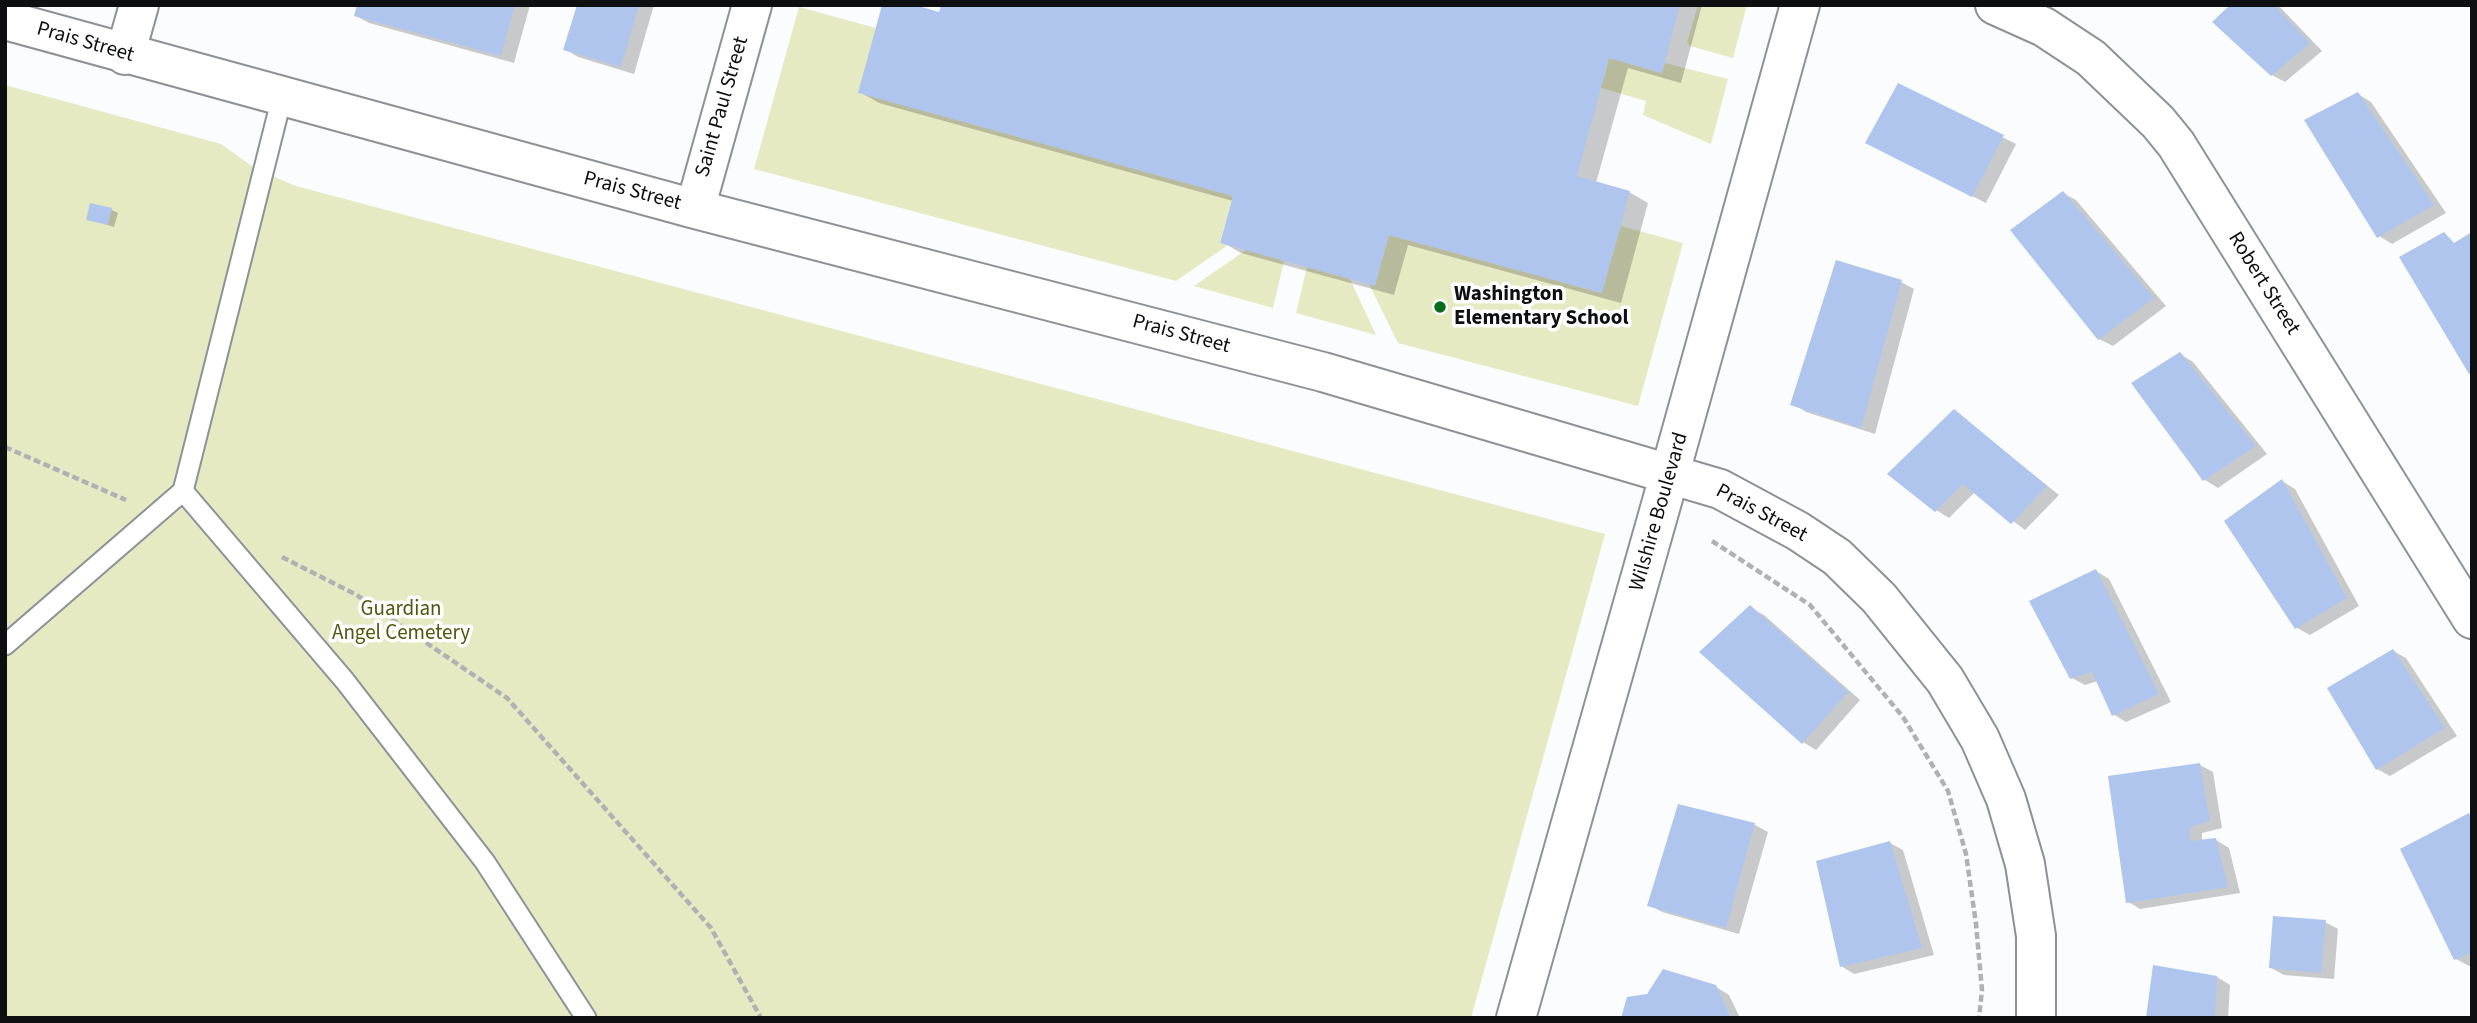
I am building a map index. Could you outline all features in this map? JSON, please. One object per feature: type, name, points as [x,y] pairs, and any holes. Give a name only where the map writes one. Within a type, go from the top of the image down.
[{"type":"street","points":[[125,55],[139,5]]},
{"type":"street","name":"Saint Paul Street","points":[[695,209],[752,5]]},
{"type":"street","name":"Wilshire Boulevard","points":[[1516,1018],[1800,5]]},
{"type":"street","name":"Robert Street","points":[[1995,5],[2044,27],[2091,58],[2158,122],[2176,144],[2472,619]]},
{"type":"street","name":"Prais Street","points":[[5,20],[695,209],[1323,372],[1720,489],[1798,531],[1837,557],[1879,598],[1945,680],[1980,739],[2006,799],[2025,864],[2036,936],[2036,1018]]},
{"type":"lane","points":[[5,645],[183,491],[282,97]]},
{"type":"lane","points":[[183,491],[345,681],[485,863],[586,1018]]},
{"type":"path","points":[[1712,541],[1810,605],[1903,718],[1948,791],[1966,854],[1976,924],[1982,990],[1979,1018]]},
{"type":"path","points":[[507,698],[710,928],[761,1018]]},
{"type":"green space","points":[[1698,5],[1747,5],[1733,58],[1687,43]]},
{"type":"green space","points":[[799,7],[876,28],[859,93],[1233,196],[1220,242],[1228,245],[1176,281],[754,169]]},
{"type":"green space","points":[[1609,58],[1661,73],[1665,63],[1728,79],[1711,144],[1643,115],[1646,101],[1601,88]]},
{"type":"green space","name":"Guardian Angel Cemetery","points":[[5,85],[221,144],[256,169],[296,186],[1605,534],[1471,1018],[5,1018]]},
{"type":"green space","points":[[1621,226],[1683,243],[1638,406],[1398,343],[1369,284],[1375,285],[1389,235],[1601,293]]},
{"type":"green space","points":[[1246,250],[1284,261],[1273,308],[1194,286]]},
{"type":"green space","points":[[1307,267],[1350,279],[1376,335],[1296,313]]},
{"type":"building","points":[[357,5],[515,5],[501,56],[354,16]]},
{"type":"building","points":[[577,5],[639,5],[621,67],[563,50]]},
{"type":"building","points":[[882,5],[915,5],[939,12],[941,5],[1680,5],[1662,73],[1609,58],[1577,176],[1630,191],[1602,293],[1389,235],[1375,286],[1220,243],[1233,196],[858,93]]},
{"type":"building","points":[[2230,5],[2274,5],[2310,43],[2271,76],[2212,22]]},
{"type":"building","points":[[1898,83],[2004,135],[1972,197],[1865,143]]},
{"type":"building","points":[[2358,92],[2434,205],[2377,238],[2304,120]]},
{"type":"building","points":[[2063,191],[2154,298],[2098,340],[2010,230]]},
{"type":"building","points":[[90,203],[112,208],[108,225],[86,220]]},
{"type":"building","points":[[2444,232],[2454,243],[2472,232],[2472,372],[2469,374],[2399,257]]},
{"type":"building","points":[[1836,260],[1902,280],[1861,428],[1790,405]]},
{"type":"building","points":[[2180,352],[2256,446],[2203,481],[2131,383]]},
{"type":"building","points":[[1954,409],[2047,486],[2011,524],[1963,484],[1935,512],[1887,474]]},
{"type":"building","points":[[2282,479],[2347,598],[2295,629],[2224,521]]},
{"type":"building","points":[[2096,569],[2159,694],[2112,716],[2092,672],[2070,679],[2029,601]]},
{"type":"building","points":[[1750,605],[1848,692],[1802,744],[1699,652]]},
{"type":"building","points":[[2393,649],[2445,728],[2376,770],[2327,688]]},
{"type":"building","points":[[2200,763],[2210,821],[2190,827],[2190,841],[2216,838],[2228,887],[2126,903],[2108,776]]},
{"type":"building","points":[[1678,804],[1755,823],[1726,928],[1647,906]]},
{"type":"building","points":[[2469,813],[2472,821],[2472,952],[2454,960],[2400,849]]},
{"type":"building","points":[[1890,841],[1922,948],[1840,967],[1816,861]]},
{"type":"building","points":[[2273,916],[2326,920],[2321,973],[2269,968]]},
{"type":"building","points":[[2153,965],[2217,976],[2215,1018],[2146,1018]]},
{"type":"building","points":[[1663,969],[1716,985],[1731,1018],[1621,1018],[1627,997],[1647,994]]},
{"type":"place","name":"Washington Elementary School","points":[[1440,307]]}]
